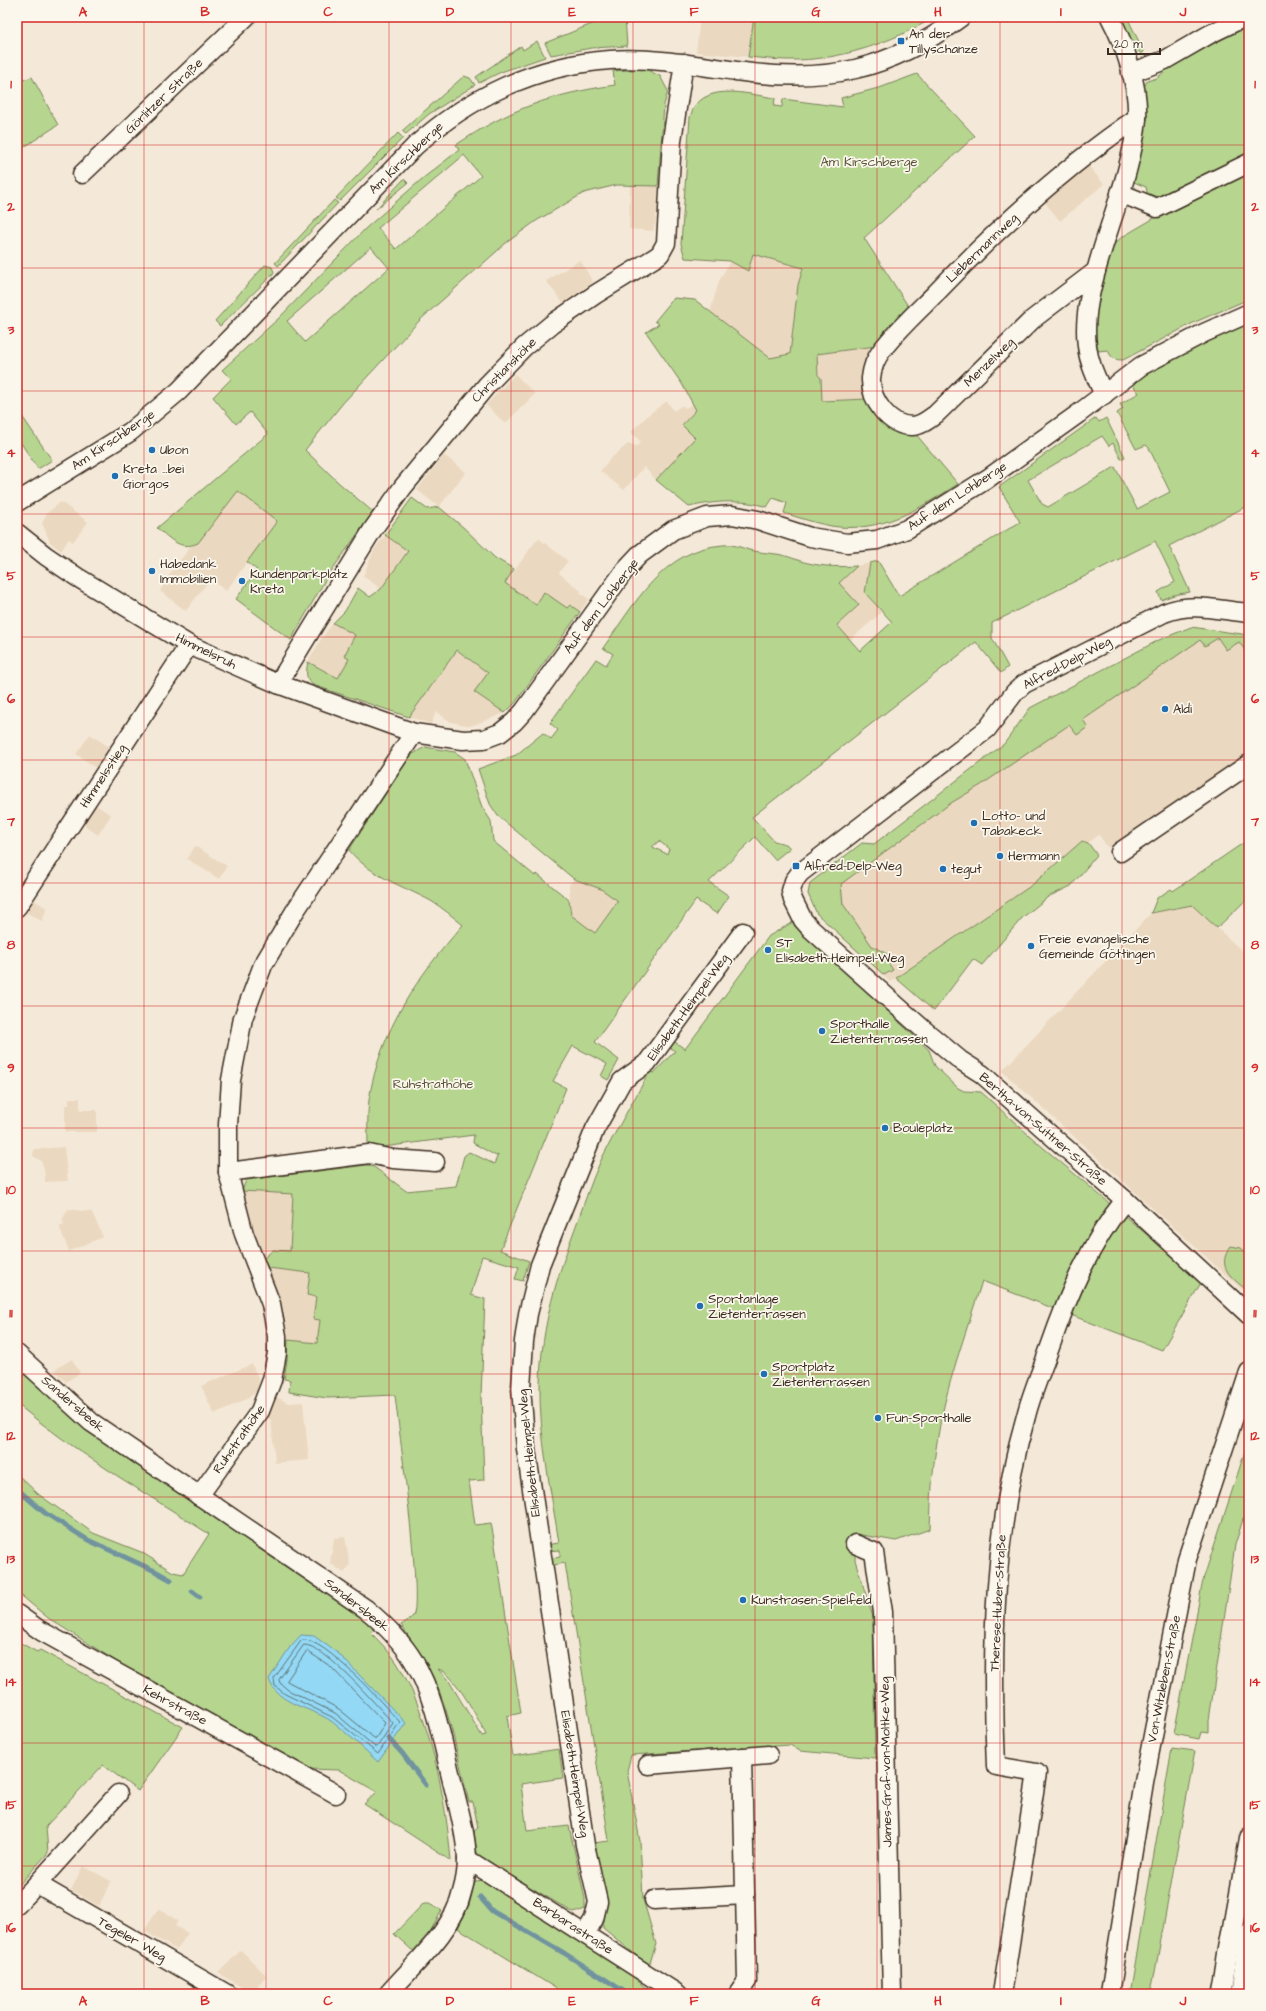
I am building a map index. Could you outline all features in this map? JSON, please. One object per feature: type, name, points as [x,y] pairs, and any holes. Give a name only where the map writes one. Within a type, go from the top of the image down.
[{"type":"street","name":"Görlitzer Straße","points":[[82,174],[246,17]]},
{"type":"street","name":"Am Kirschberge","points":[[17,502],[130,432],[179,391],[415,146],[451,117],[503,86],[538,73],[576,64],[610,60],[684,63],[774,75],[811,76],[840,73],[863,68],[896,56],[943,31],[961,17]]},
{"type":"street","points":[[1104,395],[1091,365],[1087,346],[1086,321],[1089,296],[1120,193],[1133,144],[1137,118],[1137,104],[1125,50],[1110,17]]},
{"type":"street","points":[[1131,73],[1165,60],[1210,34],[1245,17]]},
{"type":"street","name":"Christianshöhe","points":[[278,684],[374,529],[403,487],[487,385],[524,347],[552,324],[596,294],[660,254],[666,243],[672,140],[684,63]]},
{"type":"street","name":"Liebermannweg","points":[[880,406],[874,392],[871,378],[875,362],[892,339],[960,267],[1006,224],[1081,158],[1137,118]]},
{"type":"street","points":[[1120,193],[1157,208],[1249,163]]},
{"type":"street","name":"Menzelweg","points":[[880,406],[886,416],[899,424],[913,426],[924,422],[936,414],[1033,319],[1096,271]]},
{"type":"street","name":"Auf dem Lohberge","points":[[414,733],[463,740],[484,739],[500,732],[514,722],[524,711],[625,570],[639,555],[673,530],[707,516],[732,515],[758,520],[810,537],[847,542],[877,540],[907,529],[987,479],[1104,395],[1141,366],[1204,333],[1249,313]]},
{"type":"street","name":"Himmelsruh","points":[[17,533],[46,556],[77,577],[189,645],[278,684],[414,733]]},
{"type":"street","name":"Alfred-Delp-Weg","points":[[791,891],[794,881],[800,873],[987,729],[1015,692],[1024,684],[1174,610],[1198,606],[1249,613]]},
{"type":"street","name":"Himmelsstieg","points":[[17,906],[189,645]]},
{"type":"street","name":"Ruhstrathöhe","points":[[199,1496],[260,1411],[272,1380],[277,1353],[277,1336],[271,1304],[244,1234],[228,1172],[228,1125],[231,1080],[243,1018],[263,965],[295,911],[414,733]]},
{"type":"street","points":[[1120,852],[1249,764]]},
{"type":"street","name":"Bertha-von-Suttner-Straße","points":[[791,891],[797,909],[811,929],[924,1030],[960,1060],[982,1074],[1125,1200],[1249,1316]]},
{"type":"street","name":"Elisabeth-Heimpel-Weg","points":[[585,1934],[594,1919],[598,1902],[585,1845],[526,1449],[521,1388],[524,1341],[540,1264],[595,1129],[622,1081],[647,1063],[743,932]]},
{"type":"street","points":[[228,1172],[369,1154],[393,1159],[435,1162]]},
{"type":"street","name":"Therese-Huber-Straße","points":[[1002,1994],[1037,1774],[996,1766],[994,1628],[998,1558],[1008,1490],[1026,1415],[1060,1319],[1081,1271],[1106,1224],[1125,1200]]},
{"type":"street","name":"Sandersbeek","points":[[17,1354],[91,1422],[338,1588],[380,1620],[403,1645],[421,1676],[440,1728],[459,1809],[467,1859],[462,1892],[453,1915],[443,1931],[388,1994]]},
{"type":"street","name":"Von-Witzleben-Straße","points":[[1110,1994],[1144,1782],[1187,1559],[1249,1372]]},
{"type":"street","name":"James-Graf-von-Moltke-Weg","points":[[855,1544],[874,1552],[883,1612],[892,1994]]},
{"type":"street","name":"Kehrstraße","points":[[17,1614],[41,1631],[336,1794]]},
{"type":"street","points":[[648,1765],[768,1755]]},
{"type":"street","points":[[738,1994],[747,1980],[742,1757]]},
{"type":"street","points":[[17,1905],[118,1794]]},
{"type":"street","points":[[1240,1994],[1249,1838]]},
{"type":"street","name":"Barbarastraße","points":[[467,1859],[678,1994]]},
{"type":"street","name":"Tegeler Weg","points":[[37,1884],[227,1994]]},
{"type":"street","points":[[654,1900],[745,1895]]},
{"type":"street","points":[[1220,1994],[1243,1934]]},
{"type":"shaded area","points":[[700,17],[754,17],[748,57],[696,52]]},
{"type":"shaded area","points":[[1085,162],[1104,184],[1060,221],[1042,199]]},
{"type":"shaded area","points":[[630,184],[658,186],[656,219],[653,231],[629,229]]},
{"type":"shaded area","points":[[753,254],[803,268],[798,285],[790,354],[770,358],[710,312],[719,281],[730,261],[748,271]]},
{"type":"shaded area","points":[[580,260],[593,282],[563,303],[546,281]]},
{"type":"shaded area","points":[[876,346],[868,399],[822,401],[817,354]]},
{"type":"shaded area","points":[[515,374],[535,394],[505,424],[486,405]]},
{"type":"shaded area","points":[[667,401],[674,411],[682,405],[685,408],[693,404],[696,410],[682,425],[696,438],[656,480],[644,467],[624,490],[600,471],[611,458],[628,444],[637,446],[641,442],[631,432],[648,415]]},
{"type":"shaded area","points":[[444,455],[466,472],[439,507],[417,490]]},
{"type":"shaded area","points":[[238,491],[277,521],[226,591],[210,579],[186,611],[160,591],[171,572],[191,546],[198,543]]},
{"type":"shaded area","points":[[61,502],[88,522],[73,542],[69,539],[61,551],[50,542],[42,523],[47,513]]},
{"type":"shaded area","points":[[385,535],[408,551],[381,589],[363,576],[374,550]]},
{"type":"shaded area","points":[[538,538],[568,561],[559,573],[581,591],[580,593],[589,599],[580,612],[570,605],[567,608],[536,605],[505,583]]},
{"type":"shaded area","points":[[870,563],[865,593],[882,612],[850,640],[837,625],[859,605],[839,583],[857,566]]},
{"type":"shaded area","points":[[333,623],[356,635],[344,656],[349,658],[338,678],[308,662],[321,639]]},
{"type":"shaded area","points":[[1191,627],[1249,635],[1249,752],[1108,848],[1099,835],[1088,843],[1082,841],[1032,885],[890,982],[817,914],[808,894],[810,883],[862,843],[874,844],[1003,746],[1030,708],[1159,640]]},
{"type":"shaded area","points":[[457,650],[488,673],[475,692],[505,713],[471,726],[451,722],[436,712],[431,724],[409,717]]},
{"type":"shaded area","points":[[90,734],[109,747],[96,768],[76,754]]},
{"type":"shaded area","points":[[96,805],[111,815],[98,835],[83,824]]},
{"type":"shaded area","points":[[195,846],[227,866],[219,879],[187,859]]},
{"type":"shaded area","points":[[574,879],[601,889],[618,901],[595,933],[571,915],[569,885]]},
{"type":"shaded area","points":[[34,900],[47,908],[42,921],[27,913]]},
{"type":"shaded area","points":[[1192,905],[1249,957],[1249,1296],[1002,1071],[1151,913]]},
{"type":"shaded area","points":[[69,1098],[80,1098],[80,1110],[97,1110],[97,1132],[65,1132],[65,1105],[69,1105]]},
{"type":"shaded area","points":[[64,1147],[68,1181],[45,1182],[44,1169],[41,1161],[33,1156],[34,1149]]},
{"type":"shaded area","points":[[242,1191],[293,1194],[290,1251],[260,1249],[242,1197]]},
{"type":"shaded area","points":[[68,1209],[92,1212],[103,1237],[69,1251],[59,1226],[64,1224],[62,1220]]},
{"type":"shaded area","points":[[268,1268],[310,1273],[307,1295],[316,1297],[313,1318],[320,1320],[317,1343],[288,1340],[285,1315]]},
{"type":"shaded area","points":[[72,1359],[80,1373],[66,1382],[54,1370]]},
{"type":"shaded area","points":[[252,1364],[259,1380],[257,1391],[247,1399],[214,1414],[201,1386]]},
{"type":"shaded area","points":[[277,1397],[288,1403],[303,1402],[309,1460],[275,1463],[271,1420],[263,1414]]},
{"type":"shaded area","points":[[345,1537],[350,1565],[344,1573],[330,1563],[334,1538]]},
{"type":"shaded area","points":[[83,1866],[111,1881],[99,1906],[71,1890]]},
{"type":"shaded area","points":[[159,1908],[178,1921],[175,1926],[188,1933],[177,1950],[144,1931]]},
{"type":"shaded area","points":[[241,1950],[267,1976],[251,1993],[218,1973]]},
{"type":"green space","points":[[609,17],[625,17],[627,46],[592,48],[551,55],[545,43]]},
{"type":"green space","points":[[754,17],[935,17],[900,35],[864,49],[845,54],[807,60],[788,60],[748,57]]},
{"type":"green space","points":[[1120,17],[1127,17],[1144,52],[1141,54],[1132,44]]},
{"type":"green space","points":[[1249,24],[1249,154],[1159,201],[1148,196],[1146,187],[1134,182],[1144,140],[1145,112],[1143,89],[1147,81],[1157,78],[1166,70]]},
{"type":"green space","points":[[537,41],[545,57],[501,72],[479,83],[476,77],[521,46],[523,50]]},
{"type":"green space","points":[[645,69],[660,76],[668,91],[664,105],[658,186],[617,185],[584,193],[536,221],[506,243],[420,320],[343,403],[305,450],[339,483],[373,512],[327,577],[291,640],[236,599],[257,570],[247,562],[277,521],[238,491],[198,543],[186,546],[181,545],[171,540],[157,528],[268,434],[250,412],[236,424],[213,397],[231,379],[222,370],[279,318],[366,228],[422,179],[459,150],[456,145],[475,132],[494,122],[532,105],[571,93],[615,85],[613,71]],"holes":[[[464,155],[481,176],[396,249],[378,228]],[[371,247],[389,268],[305,342],[287,321]]]},
{"type":"green space","points":[[917,74],[975,136],[864,238],[910,309],[876,346],[817,354],[818,375],[821,378],[822,401],[868,399],[914,432],[958,484],[929,502],[898,517],[882,523],[849,528],[831,526],[784,513],[787,503],[773,498],[767,507],[757,504],[728,502],[708,503],[689,507],[656,480],[695,438],[682,425],[696,410],[682,384],[646,332],[659,324],[655,321],[674,298],[695,300],[770,358],[790,354],[798,285],[803,268],[753,254],[748,271],[730,261],[685,258],[681,244],[690,117],[696,105],[704,98],[714,94],[738,92],[775,98],[774,106],[782,107],[783,99],[843,107],[841,98],[882,87]]},
{"type":"green space","points":[[464,76],[470,78],[475,85],[429,114],[406,134],[402,131]]},
{"type":"green space","points":[[32,77],[58,125],[24,147],[17,136],[17,82]]},
{"type":"green space","points":[[398,133],[403,138],[340,201],[336,198]]},
{"type":"green space","points":[[1249,168],[1249,299],[1195,322],[1123,360],[1113,358],[1108,350],[1098,351],[1094,330],[1097,307],[1100,288],[1113,245],[1122,237],[1158,216]]},
{"type":"green space","points":[[404,179],[408,183],[376,209]]},
{"type":"green space","points":[[334,200],[338,203],[278,266],[275,263]]},
{"type":"green space","points":[[265,265],[272,267],[274,272],[272,275],[220,326],[215,321]]},
{"type":"green space","points":[[1249,321],[1249,505],[1169,546],[1190,592],[1174,595],[1161,600],[1158,592],[1175,582],[1155,541],[992,623],[992,638],[1008,667],[1001,673],[976,642],[752,817],[774,841],[786,844],[790,848],[775,860],[755,837],[709,882],[729,896],[717,914],[696,900],[595,1042],[619,1060],[608,1080],[601,1076],[607,1064],[573,1046],[553,1081],[566,1088],[500,1250],[529,1261],[523,1281],[515,1279],[519,1267],[482,1256],[471,1295],[485,1299],[481,1396],[484,1480],[469,1481],[475,1525],[491,1523],[494,1539],[521,1713],[507,1716],[513,1756],[559,1749],[563,1778],[521,1784],[527,1831],[569,1826],[585,1899],[585,1909],[574,1913],[481,1858],[477,1853],[474,1831],[478,1828],[473,1802],[469,1802],[450,1723],[440,1692],[430,1670],[401,1625],[413,1616],[415,1603],[415,1579],[409,1510],[395,1395],[327,1398],[289,1392],[290,1380],[284,1379],[288,1340],[317,1343],[320,1320],[313,1319],[316,1297],[307,1295],[310,1273],[268,1268],[264,1258],[273,1250],[290,1251],[293,1194],[242,1191],[246,1180],[367,1165],[374,1167],[406,1191],[456,1186],[464,1156],[469,1152],[494,1164],[498,1155],[496,1156],[473,1143],[474,1135],[368,1149],[369,1100],[374,1075],[391,1028],[403,1006],[430,964],[463,925],[431,901],[377,874],[357,859],[349,850],[411,755],[425,747],[455,752],[465,759],[482,807],[491,821],[493,841],[535,876],[537,874],[569,900],[571,915],[595,933],[618,901],[601,889],[574,879],[498,816],[490,804],[478,769],[516,755],[543,733],[551,739],[558,730],[550,723],[596,659],[606,665],[613,654],[603,648],[626,614],[652,582],[667,568],[683,557],[702,549],[723,545],[733,545],[752,551],[780,555],[820,565],[839,567],[857,566],[839,583],[859,605],[837,625],[860,651],[892,622],[865,593],[870,563],[878,561],[899,596],[1020,522],[999,487],[1096,418],[1099,422],[1106,418],[1125,457],[1121,459],[1113,443],[1109,446],[1102,436],[1028,480],[1042,504],[1048,507],[1115,467],[1137,509],[1170,492],[1149,448],[1146,445],[1136,449],[1117,413],[1123,409],[1120,404],[1139,393],[1131,383],[1188,349]],"holes":[[[659,841],[669,849],[667,854],[652,847]],[[438,1669],[451,1678],[458,1687],[472,1708],[486,1735],[482,1736],[449,1681]]]},
{"type":"green space","points":[[17,409],[52,460],[38,469],[17,437]]},
{"type":"green space","points":[[412,498],[427,509],[439,507],[464,528],[495,558],[514,569],[505,583],[536,605],[544,592],[567,608],[570,605],[580,612],[515,703],[505,713],[474,692],[488,673],[457,650],[409,717],[313,685],[307,677],[308,662],[338,678],[349,659],[344,656],[355,635],[333,623],[345,611],[358,588],[370,597],[381,589],[408,551],[385,535]]},
{"type":"green space","points":[[1191,627],[1249,635],[1249,656],[1239,642],[1226,650],[1218,638],[1205,646],[1200,640],[1083,720],[1088,727],[1077,735],[1069,725],[981,785],[951,803],[841,884],[843,904],[872,946],[888,955],[885,958],[893,970],[884,975],[817,914],[808,894],[810,883],[862,843],[874,844],[1004,744],[1030,708],[1159,640]]},
{"type":"green space","points":[[1249,839],[1249,897],[1217,928],[1192,905],[1151,913],[1157,898],[1171,889],[1173,891]]},
{"type":"green space","points":[[1082,841],[1088,843],[1097,855],[1071,886],[1048,897],[1022,918],[982,965],[973,959],[934,1011],[896,978],[1032,885]]},
{"type":"green space","name":"Sportplatz Zietenterrassen","points":[[793,922],[896,1015],[899,1022],[929,1050],[935,1066],[958,1088],[964,1091],[981,1092],[1039,1144],[1202,1281],[1162,1350],[982,1281],[956,1361],[945,1401],[935,1453],[930,1529],[896,1541],[856,1534],[855,1560],[873,1617],[875,1758],[800,1751],[790,1745],[631,1755],[627,1771],[640,1841],[643,1899],[656,1944],[649,1966],[603,1928],[603,1889],[593,1843],[609,1841],[607,1827],[565,1563],[549,1566],[548,1559],[560,1557],[560,1550],[546,1551],[545,1545],[559,1543],[541,1424],[540,1384],[543,1342],[551,1302],[557,1282],[598,1166],[650,1071],[654,1073],[675,1051],[668,1046],[672,1040],[685,1049],[769,936]]},
{"type":"green space","points":[[1231,1246],[1241,1248],[1249,1255],[1249,1292],[1232,1278],[1225,1267],[1226,1254]]},
{"type":"green space","points":[[17,1366],[78,1423],[362,1617],[374,1628],[371,1633],[385,1647],[397,1663],[409,1684],[419,1707],[434,1758],[440,1785],[449,1837],[451,1861],[364,1804],[377,1792],[339,1770],[308,1769],[144,1679],[48,1618],[17,1592],[17,1474],[38,1494],[93,1533],[141,1552],[173,1572],[183,1574],[209,1534],[87,1456],[17,1404]]},
{"type":"green space","points":[[1249,1439],[1249,1500],[1235,1545],[1209,1720],[1209,1733],[1201,1732],[1199,1739],[1174,1734],[1203,1580]]},
{"type":"green space","points":[[17,1641],[37,1652],[40,1650],[183,1727],[138,1791],[103,1765],[46,1826],[48,1853],[17,1887]]},
{"type":"green space","points":[[1172,1748],[1195,1751],[1151,1994],[1130,1994]]},
{"type":"green space","points":[[486,1880],[624,1966],[643,1986],[656,1994],[565,1994],[458,1928],[469,1905],[475,1881]]},
{"type":"green space","points":[[424,1903],[429,1903],[442,1910],[430,1932],[413,1951],[394,1934]]},
{"type":"water","points":[[301,1635],[314,1636],[339,1654],[406,1723],[378,1762],[331,1721],[287,1700],[279,1695],[273,1688],[269,1679],[290,1647]]},
{"type":"waterway","points":[[17,1489],[45,1513],[88,1540],[171,1580]]},
{"type":"waterway","points":[[192,1591],[200,1597]]},
{"type":"waterway","points":[[388,1738],[402,1753],[426,1785]]},
{"type":"waterway","points":[[480,1897],[492,1911],[564,1953],[628,1994]]},
{"type":"place","name":"An der Tillyschanze","points":[[901,41]]},
{"type":"place","name":"Ubon","points":[[152,450]]},
{"type":"place","name":"Kreta ...bei Giorgos","points":[[115,476]]},
{"type":"place","name":"Habedank Immobilien","points":[[152,571]]},
{"type":"place","name":"Kundenparkplatz Kreta","points":[[242,581]]},
{"type":"place","name":"Aldi","points":[[1165,709]]},
{"type":"place","name":"Lotto- und Tabakeck","points":[[974,823]]},
{"type":"place","name":"Hermann","points":[[1000,856]]},
{"type":"place","name":"Alfred-Delp-Weg","points":[[796,866]]},
{"type":"place","name":"tegut","points":[[943,869]]},
{"type":"place","name":"Freie evangelische Gemeinde Göttingen","points":[[1031,946]]},
{"type":"place","name":"ST Elisabeth-Heimpel-Weg","points":[[768,950]]},
{"type":"place","name":"Sporthalle Zietenterrassen","points":[[822,1031]]},
{"type":"place","name":"Bouleplatz","points":[[885,1128]]},
{"type":"place","name":"Sportanlage Zietenterrassen","points":[[700,1306]]},
{"type":"place","name":"Sportplatz Zietenterrassen","points":[[764,1374]]},
{"type":"place","name":"Fun-Sporthalle","points":[[878,1418]]},
{"type":"place","name":"Kunstrasen-Spielfeld","points":[[743,1600]]}]
